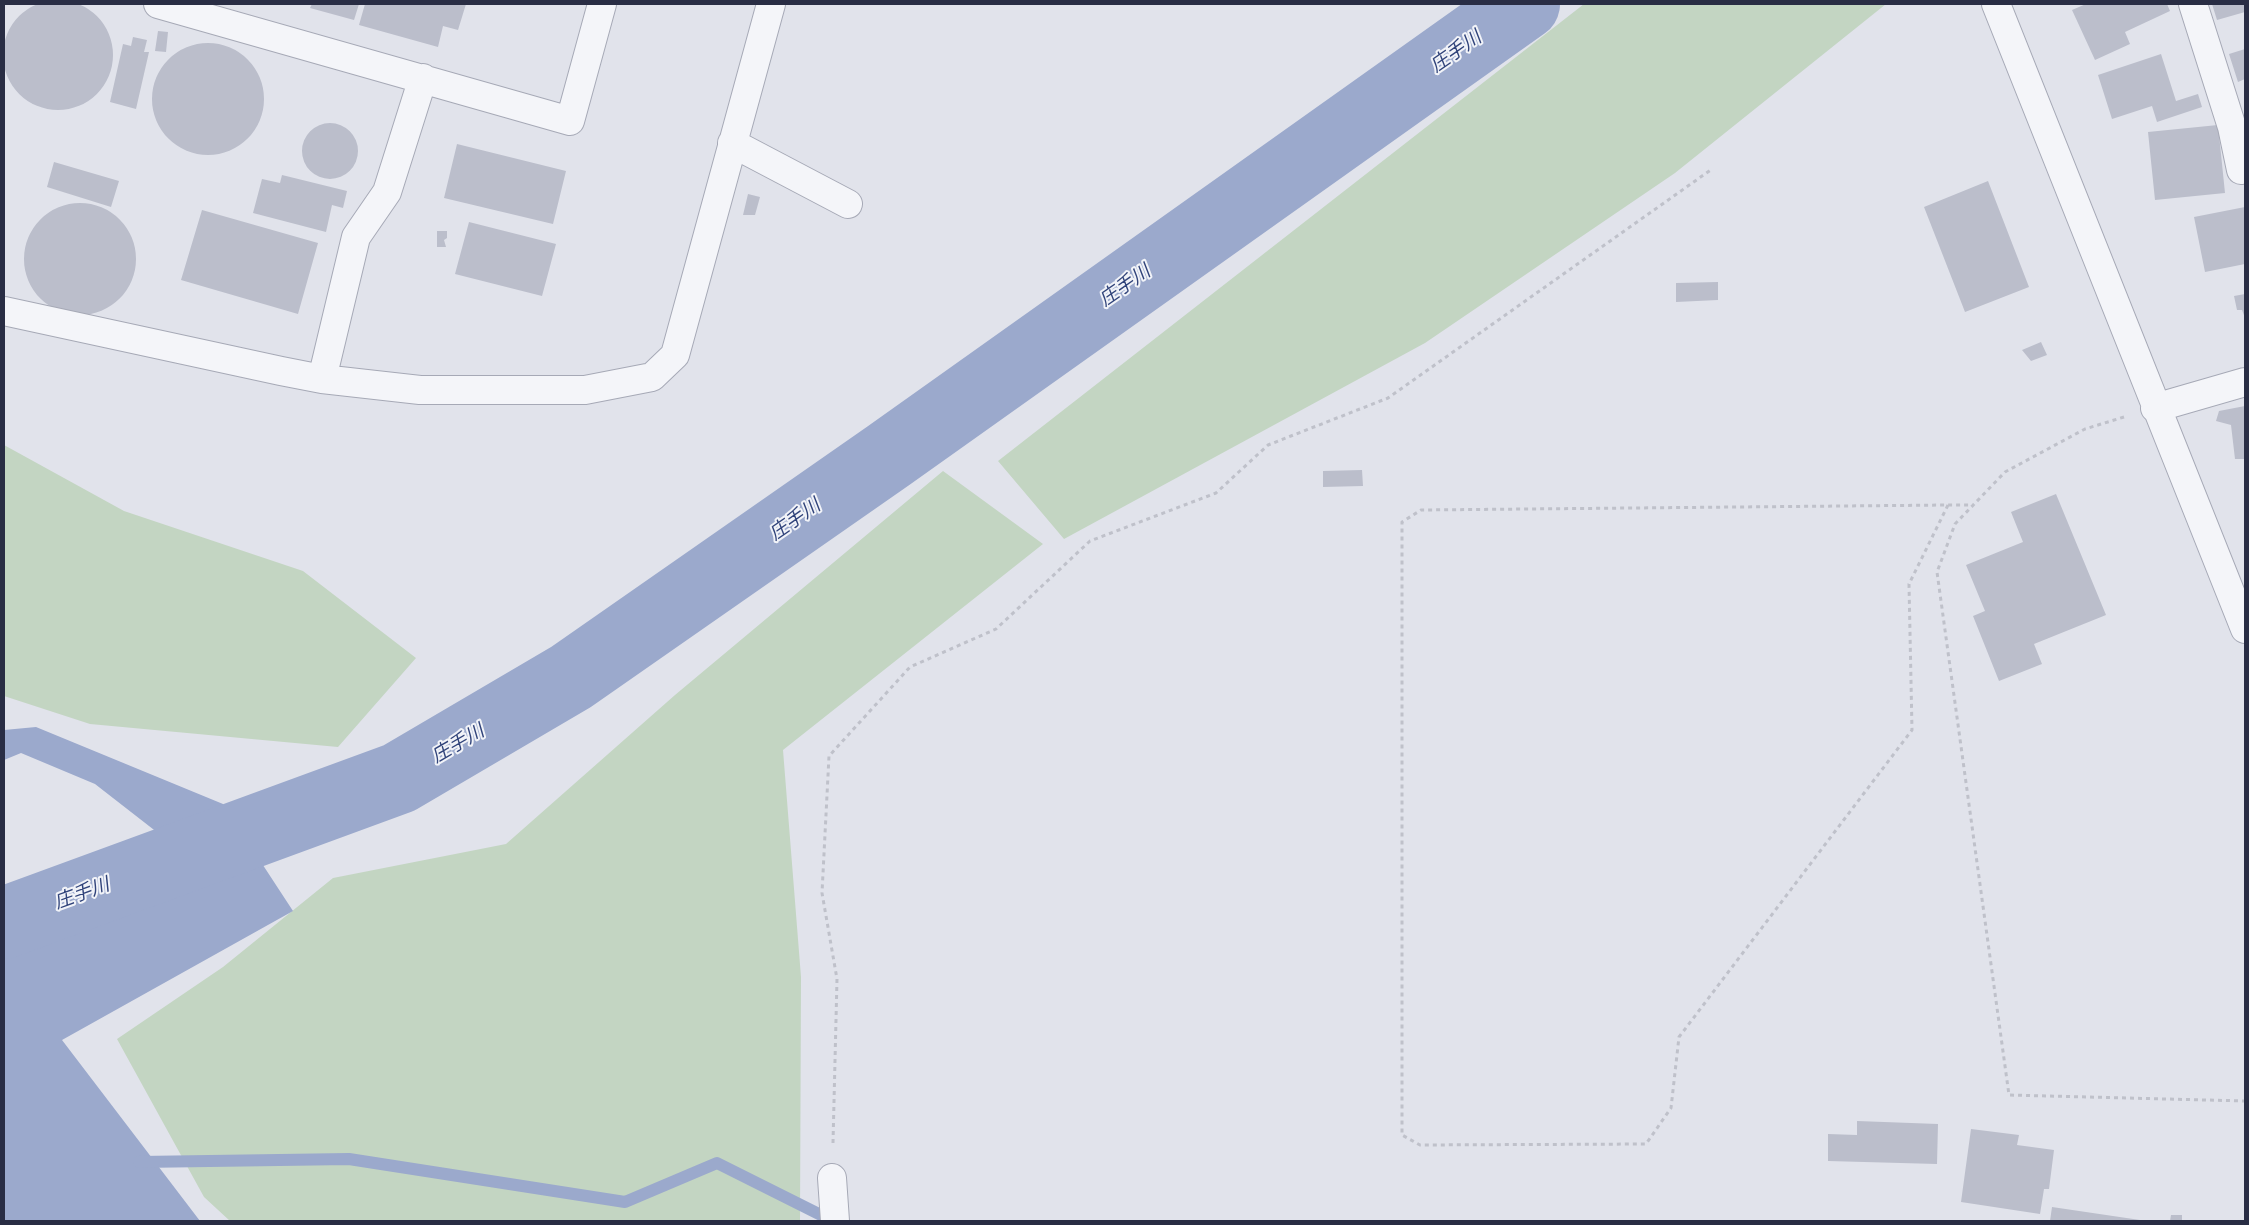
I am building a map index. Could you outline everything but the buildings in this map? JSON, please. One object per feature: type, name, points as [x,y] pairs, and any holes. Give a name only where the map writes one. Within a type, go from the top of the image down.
[{"type":"street","points":[[158,4],[212,11],[423,78],[570,121],[602,4]]},
{"type":"street","points":[[4,311],[322,379],[420,390],[585,390],[652,376],[675,354],[771,4]]},
{"type":"street","points":[[1996,4],[2245,630]]},
{"type":"street","points":[[2193,4],[2238,126],[2241,170]]},
{"type":"street","points":[[322,379],[356,237],[387,192],[423,78]]},
{"type":"street","points":[[732,143],[848,204]]},
{"type":"street","points":[[2156,408],[2245,382]]},
{"type":"street","points":[[832,1178],[835,1221]]},
{"type":"path","points":[[832,1178],[837,979],[822,892],[830,756],[910,667],[996,629],[1090,541],[1216,493],[1268,445],[1388,398],[1712,169]]},
{"type":"path","points":[[2156,408],[2085,429],[2005,472],[1955,524],[1937,572],[2009,1095],[2245,1101]]},
{"type":"path","points":[[1948,505],[1909,584],[1912,730],[1679,1037],[1671,1108],[1646,1144],[1420,1145],[1402,1134],[1402,522],[1422,510],[1948,505],[1974,505]]},
{"type":"green space","points":[[1584,4],[1886,4],[1675,173],[1425,343],[1064,539],[998,461]]},
{"type":"green space","points":[[4,445],[124,511],[303,571],[416,658],[338,747],[90,724],[4,696]]},
{"type":"green space","points":[[943,471],[1043,544],[783,750],[801,977],[800,1221],[230,1221],[204,1197],[117,1039],[223,967],[333,878],[506,844],[675,695]]},
{"type":"water","points":[[36,727],[223,804],[293,911],[62,1040],[200,1221],[4,1221],[4,899],[108,871],[136,858],[167,840],[95,784],[21,753],[4,760],[4,730]]},
{"type":"waterway","name":"庄手川","points":[[4,923],[399,778],[571,677],[888,456],[1524,4]]},
{"type":"waterway","points":[[139,1162],[349,1159],[625,1202],[717,1163],[833,1221]]}]
